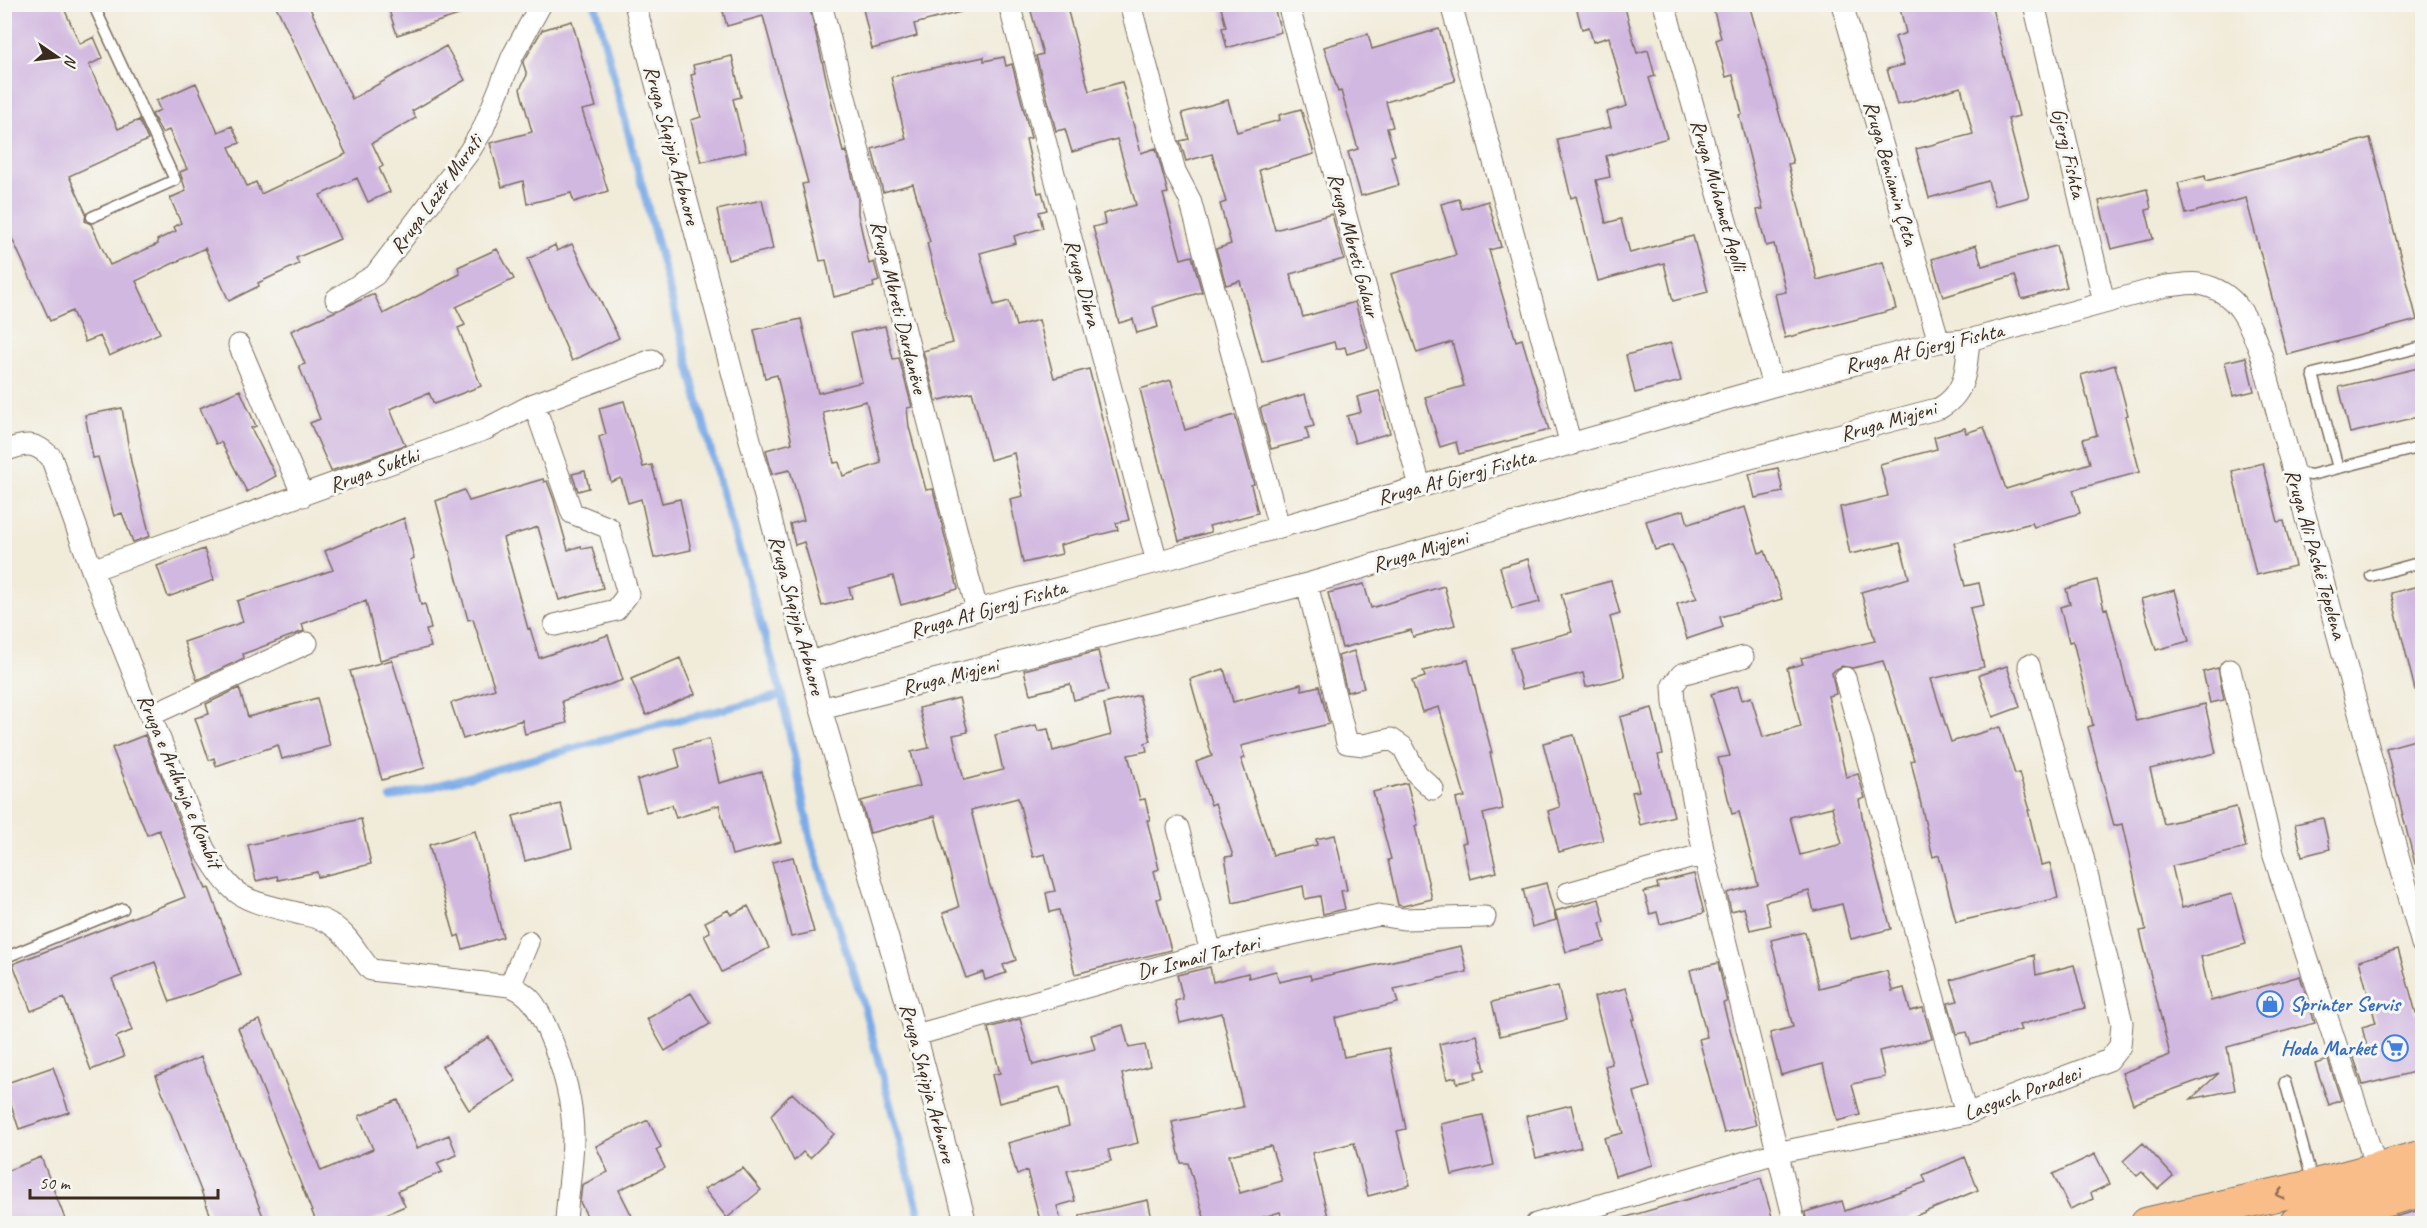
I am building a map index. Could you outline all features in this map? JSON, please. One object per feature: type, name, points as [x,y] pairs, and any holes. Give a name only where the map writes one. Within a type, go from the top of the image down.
[{"type":"highway","points":[[2147,1224],[2314,1186],[2422,1158]]},
{"type":"highway","points":[[2295,1224],[2422,1191]]},
{"type":"street","name":"Rruga Lazër Murati","points":[[336,298],[375,275],[469,152],[483,129],[513,55],[541,4]]},
{"type":"street","name":"Rruga Shqipja Arbnore","points":[[635,4],[822,709],[916,1035],[966,1224]]},
{"type":"street","name":"Rruga Mbreti Dardanëve","points":[[821,4],[977,610]]},
{"type":"street","name":"Rruga Dibra","points":[[1009,4],[1157,562]]},
{"type":"street","points":[[1130,4],[1175,171],[1190,200],[1279,527]]},
{"type":"street","name":"Rruga Mbreti Galaur","points":[[1288,4],[1420,486]]},
{"type":"street","points":[[1451,4],[1571,445]]},
{"type":"street","name":"Rruga Muhamet Agolli","points":[[1664,4],[1773,386]]},
{"type":"street","name":"Rruga Beniamin Çeta","points":[[1842,4],[1940,342]]},
{"type":"street","name":"Gjergj Fishta","points":[[2034,4],[2104,302]]},
{"type":"street","name":"Rruga Ali Pashë Tepelena","points":[[2104,302],[2166,286],[2198,284],[2229,295],[2248,319],[2293,472],[2421,936]]},
{"type":"street","name":"Rruga At Gjergj Fishta","points":[[810,662],[977,610],[1157,562],[1773,386],[1940,342],[1969,340],[2104,302]]},
{"type":"street","name":"Rruga Migjeni","points":[[822,709],[1307,584],[1610,495],[1940,408],[1955,399],[1965,376],[1969,340]]},
{"type":"street","points":[[239,345],[303,496]]},
{"type":"street","name":"Rruga Sukthi","points":[[92,570],[486,429],[534,404],[652,360]]},
{"type":"street","points":[[534,404],[572,513],[609,528],[628,594],[616,610],[555,625]]},
{"type":"street","name":"Rruga e Ardhmja e Kombit","points":[[4,451],[28,444],[40,447],[51,457],[92,570],[204,849],[224,882],[233,891],[253,903],[332,924],[342,933],[371,970],[377,973],[510,986],[526,992],[536,1005],[564,1074],[571,1104],[573,1135],[566,1224]]},
{"type":"street","points":[[1307,584],[1347,743],[1365,745],[1391,739],[1403,747],[1417,774],[1432,789]]},
{"type":"street","points":[[151,715],[307,643]]},
{"type":"street","points":[[1743,657],[1682,674],[1672,685],[1704,854],[1795,1224]]},
{"type":"street","name":"Lasgush Poradeci","points":[[1536,1224],[1776,1153],[1966,1114],[2109,1060],[2120,1046],[2122,1023],[2082,853],[2029,665]]},
{"type":"street","points":[[2230,670],[2273,853],[2377,1169]]},
{"type":"street","points":[[1845,678],[1966,1114]]},
{"type":"street","points":[[1178,828],[1211,952]]},
{"type":"street","points":[[1568,893],[1704,854]]},
{"type":"street","name":"Dr Ismail Tartari","points":[[916,1035],[1211,952],[1379,915],[1403,919],[1485,917]]},
{"type":"street","points":[[510,986],[528,942]]},
{"type":"lane","points":[[92,216],[175,180],[93,4]]},
{"type":"lane","points":[[2338,468],[2313,374],[2422,347]]},
{"type":"lane","points":[[2293,472],[2311,475],[2422,447]]},
{"type":"lane","points":[[2371,576],[2422,562]]},
{"type":"lane","points":[[4,958],[123,909]]},
{"type":"lane","points":[[2285,1082],[2314,1186]]},
{"type":"building","points":[[4,4],[62,4],[80,44],[94,37],[103,58],[89,65],[118,129],[139,120],[148,140],[69,176],[86,213],[85,221],[91,224],[110,265],[158,244],[157,240],[176,231],[174,227],[181,223],[170,198],[186,191],[180,172],[187,169],[169,130],[162,133],[152,114],[160,110],[156,101],[196,83],[218,132],[232,126],[240,143],[229,147],[247,186],[256,182],[261,194],[346,154],[275,4],[308,4],[352,99],[446,46],[465,80],[412,111],[416,118],[372,143],[383,166],[379,168],[390,192],[368,202],[357,178],[320,195],[340,239],[296,258],[299,264],[258,283],[259,286],[229,301],[205,248],[136,281],[160,333],[109,356],[100,336],[85,342],[72,311],[50,321],[4,221]]},
{"type":"building","points":[[387,4],[476,4],[477,9],[397,35]]},
{"type":"building","points":[[721,4],[809,4],[843,152],[846,151],[858,199],[858,214],[869,264],[874,262],[879,281],[873,283],[874,287],[834,297],[826,260],[820,261],[802,184],[808,183],[763,16],[727,26]]},
{"type":"building","points":[[862,4],[960,4],[961,12],[914,24],[917,36],[872,49]]},
{"type":"building","points":[[1029,4],[1066,4],[1089,91],[1122,82],[1141,153],[1156,148],[1168,193],[1163,194],[1181,259],[1192,256],[1202,292],[1153,307],[1158,327],[1137,333],[1133,319],[1119,323],[1093,227],[1105,224],[1103,214],[1136,205],[1117,139],[1072,152],[1065,129],[1056,131],[1036,56],[1043,54]]},
{"type":"building","points":[[1220,4],[1273,4],[1281,32],[1227,48],[1222,28],[1226,27]]},
{"type":"building","points":[[1595,4],[1624,4],[1637,53],[1648,50],[1655,76],[1649,78],[1667,138],[1606,156],[1610,177],[1596,180],[1606,223],[1621,219],[1630,253],[1693,236],[1708,292],[1673,301],[1664,263],[1598,281],[1576,196],[1571,198],[1557,139],[1611,127],[1607,112],[1627,106],[1609,37],[1593,42],[1589,27],[1582,29],[1577,10]]},
{"type":"building","points":[[1712,4],[1749,4],[1793,163],[1788,164],[1817,280],[1883,262],[1896,309],[1785,338],[1775,294],[1786,292],[1774,244],[1766,246],[1757,210],[1763,209],[1739,115],[1742,114],[1733,75],[1726,77],[1716,40],[1721,38]]},
{"type":"building","points":[[1899,4],[1991,4],[2019,116],[2008,119],[2029,197],[1995,206],[1988,181],[1929,198],[1916,149],[1973,134],[1961,87],[1897,105],[1887,69],[1904,65],[1895,37],[1906,33]]},
{"type":"building","points":[[572,21],[596,107],[582,110],[608,191],[574,202],[571,193],[527,204],[523,181],[502,187],[490,143],[532,132],[520,89],[527,75],[523,63],[542,30]]},
{"type":"building","points":[[1439,29],[1455,81],[1386,102],[1393,127],[1387,128],[1395,155],[1391,156],[1399,185],[1361,196],[1348,152],[1358,149],[1341,91],[1338,92],[1324,47],[1368,34],[1372,49]]},
{"type":"building","points":[[732,56],[741,97],[733,99],[746,152],[701,162],[691,120],[701,117],[691,75],[695,74],[693,65]]},
{"type":"building","points":[[984,57],[984,61],[1004,57],[1006,66],[1012,64],[1031,138],[1026,139],[1038,193],[1042,192],[1047,210],[1039,212],[1043,228],[1014,236],[1016,243],[980,253],[994,305],[1009,301],[1016,326],[1039,320],[1054,378],[1089,369],[1129,520],[1116,523],[1118,530],[1060,545],[1062,554],[1023,563],[1010,499],[1023,496],[1014,453],[990,460],[972,392],[936,401],[923,351],[953,343],[927,243],[930,242],[913,184],[883,192],[872,149],[906,139],[891,77]]},
{"type":"building","points":[[1228,100],[1237,132],[1280,120],[1279,115],[1301,109],[1314,154],[1259,170],[1275,230],[1332,214],[1344,259],[1290,274],[1303,317],[1355,302],[1368,348],[1347,354],[1345,347],[1336,349],[1334,342],[1262,362],[1240,281],[1226,285],[1216,249],[1231,244],[1220,204],[1226,202],[1212,154],[1186,161],[1180,141],[1189,139],[1182,113]]},
{"type":"building","points":[[2370,138],[2417,320],[2287,355],[2246,198],[2186,214],[2178,183],[2205,176],[2206,181]]},
{"type":"building","points":[[2147,189],[2151,209],[2146,210],[2153,239],[2111,249],[2099,201]]},
{"type":"building","points":[[1459,199],[1462,209],[1488,201],[1501,247],[1489,250],[1516,341],[1522,339],[1549,430],[1459,454],[1456,442],[1440,447],[1425,397],[1464,386],[1452,342],[1417,353],[1391,274],[1456,255],[1441,204]]},
{"type":"building","points":[[762,200],[773,249],[728,260],[717,210]]},
{"type":"building","points":[[572,244],[619,338],[572,361],[528,259],[555,245],[557,251]]},
{"type":"building","points":[[1976,245],[1982,266],[2056,246],[2067,287],[2022,299],[2015,275],[1943,297],[1932,259]]},
{"type":"building","points":[[497,249],[514,279],[456,307],[465,325],[458,328],[481,386],[434,404],[429,393],[390,409],[405,445],[331,471],[310,423],[320,419],[299,366],[305,364],[291,331],[374,294],[383,314],[460,274],[458,267]]},
{"type":"building","points":[[801,319],[818,393],[862,382],[851,333],[885,326],[893,359],[899,358],[912,407],[907,408],[909,427],[926,490],[933,489],[958,589],[901,605],[893,576],[849,588],[852,598],[822,606],[804,542],[795,545],[790,524],[804,520],[790,470],[772,474],[766,450],[792,443],[777,375],[765,378],[754,330]],"holes":[[[866,401],[881,463],[843,476],[839,462],[834,463],[823,412]]]},
{"type":"building","points":[[1671,343],[1681,381],[1635,393],[1626,355]]},
{"type":"building","points":[[2246,357],[2254,391],[2233,396],[2225,362]]},
{"type":"building","points":[[2115,365],[2128,415],[2125,416],[2140,472],[2073,490],[2080,513],[2034,527],[2032,523],[1954,543],[1965,586],[1979,583],[1984,605],[1970,608],[1984,667],[1931,679],[1951,742],[2000,727],[2015,774],[2019,773],[2030,810],[2028,810],[2041,865],[2050,863],[2058,898],[1956,922],[1939,855],[1933,857],[1911,761],[1914,760],[1883,661],[1853,668],[1842,666],[1836,669],[1832,673],[1836,694],[1828,696],[1846,777],[1858,774],[1865,798],[1859,800],[1864,826],[1891,929],[1851,939],[1842,904],[1814,911],[1809,891],[1765,902],[1771,925],[1750,930],[1744,908],[1731,911],[1727,893],[1758,885],[1739,812],[1732,814],[1718,758],[1730,756],[1711,694],[1738,686],[1742,700],[1751,697],[1763,737],[1801,727],[1787,668],[1803,664],[1801,658],[1875,641],[1861,592],[1909,578],[1900,543],[1850,554],[1840,507],[1888,496],[1880,464],[1937,449],[1934,437],[1965,428],[1966,433],[1984,427],[2006,489],[2090,463],[2083,439],[2097,435],[2081,375]],"holes":[[[1832,807],[1842,844],[1800,855],[1790,817]]]},
{"type":"building","points":[[2422,367],[2422,416],[2350,433],[2339,387]]},
{"type":"building","points":[[1171,380],[1185,430],[1235,415],[1254,484],[1251,485],[1258,513],[1209,526],[1211,532],[1179,541],[1140,389]]},
{"type":"building","points":[[240,390],[256,426],[251,428],[276,476],[247,492],[221,442],[216,444],[200,408]]},
{"type":"building","points":[[1379,391],[1390,433],[1355,443],[1347,416],[1361,412],[1357,397]]},
{"type":"building","points":[[1305,394],[1314,426],[1306,428],[1309,439],[1271,449],[1260,408]]},
{"type":"building","points":[[624,401],[643,467],[652,465],[662,503],[680,499],[691,550],[654,558],[641,499],[628,503],[621,478],[611,482],[599,437],[606,434],[599,408]]},
{"type":"building","points":[[122,408],[131,462],[150,536],[133,542],[122,513],[114,516],[98,457],[93,458],[85,415]]},
{"type":"building","points":[[2263,463],[2278,522],[2284,521],[2295,566],[2256,575],[2232,471]]},
{"type":"building","points":[[1778,468],[1783,492],[1755,498],[1749,474]]},
{"type":"building","points":[[585,471],[589,488],[578,491],[572,474]]},
{"type":"building","points":[[543,479],[544,482],[547,481],[554,500],[568,550],[581,546],[582,549],[592,547],[603,588],[559,600],[538,527],[503,538],[528,629],[530,628],[539,658],[608,635],[623,680],[562,701],[567,723],[525,734],[522,720],[463,739],[451,703],[495,689],[473,619],[468,620],[436,501],[464,490],[469,501]]},
{"type":"building","points":[[1745,507],[1759,553],[1765,551],[1782,599],[1720,617],[1723,627],[1687,639],[1677,604],[1697,598],[1672,545],[1655,550],[1646,521],[1684,510],[1688,524]]},
{"type":"building","points":[[404,518],[414,558],[410,560],[421,605],[425,604],[431,629],[426,630],[431,647],[380,660],[366,601],[302,624],[304,631],[243,654],[244,658],[197,680],[184,642],[243,622],[237,601],[333,570],[325,551]]},
{"type":"building","points":[[204,549],[214,580],[168,597],[157,566]]},
{"type":"building","points":[[1528,559],[1540,602],[1512,609],[1500,567]]},
{"type":"building","points":[[2097,580],[2104,609],[2107,608],[2136,721],[2205,704],[2216,753],[2150,769],[2164,824],[2236,807],[2246,848],[2172,866],[2182,908],[2232,894],[2246,944],[2201,957],[2211,1001],[2300,976],[2315,1023],[2227,1047],[2235,1090],[2191,1099],[2219,1073],[2133,1104],[2122,1073],[2170,1055],[2140,931],[2146,930],[2122,824],[2114,826],[2088,727],[2093,725],[2073,641],[2069,642],[2060,607],[2070,604],[2066,589]]},
{"type":"building","points":[[1611,581],[1620,614],[1610,617],[1625,677],[1586,687],[1583,673],[1522,689],[1511,648],[1572,632],[1561,594]]},
{"type":"building","points":[[1364,584],[1371,608],[1444,586],[1455,625],[1413,637],[1411,630],[1342,648],[1328,593]]},
{"type":"building","points":[[2422,585],[2422,689],[2415,690],[2391,593]]},
{"type":"building","points":[[2175,590],[2189,641],[2156,650],[2141,599]]},
{"type":"building","points":[[1098,651],[1108,691],[1074,700],[1070,684],[1030,694],[1024,670]]},
{"type":"building","points":[[1354,651],[1364,688],[1347,692],[1338,656]]},
{"type":"building","points":[[680,658],[695,694],[646,715],[631,679]]},
{"type":"building","points":[[392,660],[425,768],[382,780],[350,671]]},
{"type":"building","points":[[1468,660],[1492,753],[1490,753],[1503,809],[1483,814],[1497,872],[1470,879],[1462,843],[1466,842],[1456,799],[1465,797],[1439,707],[1422,712],[1412,681],[1425,677],[1423,671]]},
{"type":"building","points":[[2007,666],[2020,707],[1993,717],[1979,675]]},
{"type":"building","points":[[2218,668],[2224,700],[2210,703],[2203,672]]},
{"type":"building","points":[[1224,669],[1233,702],[1301,684],[1302,690],[1319,686],[1329,724],[1241,746],[1245,758],[1241,759],[1273,855],[1317,845],[1316,839],[1335,835],[1347,890],[1341,891],[1345,909],[1323,914],[1320,896],[1305,899],[1303,886],[1233,903],[1225,857],[1233,856],[1215,803],[1211,805],[1196,762],[1212,756],[1190,679]]},
{"type":"building","points":[[239,688],[248,717],[317,698],[330,746],[282,759],[278,745],[216,766],[214,758],[209,760],[195,718],[209,714],[206,704]]},
{"type":"building","points":[[1139,695],[1151,741],[1145,743],[1147,751],[1128,755],[1140,800],[1145,799],[1150,820],[1147,820],[1159,869],[1154,871],[1161,898],[1157,899],[1171,950],[1075,974],[1059,910],[1050,912],[1046,893],[1055,891],[1045,854],[1033,857],[1018,798],[971,810],[989,883],[1016,960],[1003,965],[1006,973],[985,980],[983,972],[966,978],[943,913],[959,907],[935,816],[870,833],[861,801],[920,786],[911,752],[929,748],[919,708],[959,698],[968,732],[953,735],[964,780],[1003,770],[995,735],[1036,725],[1038,731],[1048,729],[1053,751],[1111,735],[1104,704]]},
{"type":"building","points":[[1652,708],[1663,754],[1658,755],[1674,816],[1640,825],[1632,792],[1639,791],[1620,717]]},
{"type":"building","points":[[145,735],[206,889],[209,888],[241,975],[170,1002],[155,962],[112,979],[133,1030],[116,1037],[124,1057],[91,1070],[64,998],[31,1011],[13,964],[185,897],[159,830],[147,835],[112,748]]},
{"type":"building","points":[[1574,735],[1603,840],[1559,852],[1548,811],[1560,807],[1543,743]]},
{"type":"building","points":[[2422,738],[2422,863],[2415,864],[2386,748]]},
{"type":"building","points":[[709,739],[719,783],[762,772],[781,842],[732,855],[719,805],[676,818],[672,805],[646,812],[637,780],[680,767],[675,748]]},
{"type":"building","points":[[1407,783],[1418,825],[1415,826],[1432,899],[1403,906],[1398,905],[1388,860],[1391,859],[1373,792]]},
{"type":"building","points":[[561,804],[572,848],[525,861],[513,816]]},
{"type":"building","points":[[2323,818],[2330,849],[2302,856],[2295,824]]},
{"type":"building","points":[[361,819],[371,864],[318,877],[317,872],[278,880],[277,876],[256,881],[248,845]]},
{"type":"building","points":[[475,831],[503,937],[463,949],[459,935],[455,937],[429,845]]},
{"type":"building","points":[[793,857],[814,932],[791,937],[772,862]]},
{"type":"building","points":[[1694,874],[1704,913],[1660,924],[1657,912],[1650,914],[1644,892],[1658,888],[1657,883]]},
{"type":"building","points":[[1546,883],[1556,920],[1532,927],[1523,889]]},
{"type":"building","points":[[1599,899],[1605,922],[1600,923],[1605,942],[1566,952],[1555,911]]},
{"type":"building","points":[[748,906],[769,948],[722,972],[704,935],[710,932],[705,922],[728,910],[731,915]]},
{"type":"building","points":[[1805,932],[1819,988],[1887,971],[1892,991],[1904,988],[1910,1011],[1923,1008],[1932,1039],[1879,1051],[1885,1077],[1852,1084],[1860,1115],[1837,1121],[1823,1064],[1781,1075],[1770,1033],[1793,1027],[1771,940]]},
{"type":"building","points":[[1461,946],[1467,972],[1394,989],[1398,1003],[1335,1018],[1344,1057],[1389,1048],[1406,1129],[1397,1131],[1410,1185],[1368,1196],[1354,1143],[1312,1153],[1330,1224],[1283,1224],[1280,1212],[1241,1224],[1206,1224],[1188,1163],[1181,1163],[1172,1122],[1243,1107],[1222,1013],[1180,1023],[1175,1001],[1183,999],[1177,975],[1210,967],[1213,982],[1248,973],[1249,978],[1276,971],[1279,982],[1310,975],[1311,979]],"holes":[[[1271,1146],[1282,1181],[1240,1193],[1229,1155]]]},
{"type":"building","points":[[2398,949],[2416,1013],[2422,1012],[2422,1070],[2363,1085],[2352,1052],[2367,1047],[2362,1027],[2376,1023],[2359,961]]},
{"type":"building","points":[[2034,955],[2036,975],[2074,965],[2085,1008],[2019,1025],[2021,1030],[1971,1045],[1967,1032],[1957,1034],[1948,1003],[1958,1001],[1951,980]]},
{"type":"building","points":[[1718,963],[1727,1002],[1723,1003],[1756,1125],[1724,1133],[1699,1039],[1707,1037],[1690,970]]},
{"type":"building","points":[[1558,986],[1566,1020],[1500,1036],[1492,1002]]},
{"type":"building","points":[[1626,988],[1650,1087],[1634,1092],[1653,1165],[1615,1176],[1604,1138],[1623,1133],[1605,1066],[1612,1064],[1594,997]]},
{"type":"building","points":[[691,993],[710,1024],[665,1051],[647,1019]]},
{"type":"building","points":[[1020,1019],[1033,1065],[1095,1049],[1091,1035],[1123,1025],[1129,1048],[1145,1045],[1150,1066],[1122,1074],[1138,1143],[1108,1150],[1111,1161],[1067,1171],[1075,1201],[1057,1206],[1062,1224],[1041,1224],[1027,1171],[1017,1175],[1008,1143],[1069,1126],[1060,1087],[999,1103],[992,1075],[1000,1073],[988,1028]]},
{"type":"building","points":[[260,1020],[321,1171],[373,1149],[359,1116],[398,1100],[417,1148],[449,1135],[457,1155],[437,1163],[442,1172],[398,1191],[405,1206],[363,1224],[317,1224],[238,1028]]},
{"type":"building","points":[[1477,1035],[1485,1070],[1475,1072],[1476,1079],[1457,1083],[1456,1077],[1447,1079],[1439,1044]]},
{"type":"building","points":[[489,1037],[516,1081],[469,1110],[442,1066]]},
{"type":"building","points":[[201,1057],[266,1224],[214,1224],[156,1076]]},
{"type":"building","points":[[2328,1060],[2341,1100],[2329,1105],[2315,1064]]},
{"type":"building","points":[[53,1067],[69,1112],[19,1129],[4,1084]]},
{"type":"building","points":[[792,1093],[834,1134],[810,1158],[803,1152],[794,1161],[771,1115]]},
{"type":"building","points":[[1571,1105],[1581,1147],[1536,1158],[1526,1116]]},
{"type":"building","points":[[1483,1115],[1494,1165],[1452,1175],[1441,1124]]},
{"type":"building","points":[[648,1120],[661,1147],[656,1150],[665,1168],[619,1190],[636,1224],[591,1224],[580,1202],[582,1185],[608,1172],[596,1146]]},
{"type":"building","points":[[2143,1143],[2173,1176],[2158,1189],[2142,1172],[2137,1176],[2123,1161]]},
{"type":"building","points":[[2095,1154],[2110,1184],[2091,1193],[2093,1199],[2070,1209],[2053,1174]]},
{"type":"building","points":[[41,1157],[67,1224],[4,1224],[4,1172]]},
{"type":"building","points":[[1965,1157],[1978,1190],[1908,1219],[1910,1224],[1807,1224],[1805,1212],[1842,1201],[1845,1211],[1926,1182],[1923,1175]]},
{"type":"building","points":[[743,1168],[761,1190],[727,1218],[704,1189]]},
{"type":"building","points":[[1761,1178],[1774,1224],[1624,1224],[1623,1218]]},
{"type":"building","points":[[1148,1200],[1153,1224],[1080,1224],[1080,1215]]},
{"type":"building","points":[[2420,1210],[2422,1224],[2369,1224]]},
{"type":"waterway","points":[[595,4],[719,482],[782,695],[811,840],[863,1003],[922,1224]]},
{"type":"waterway","points":[[391,798],[647,728],[782,695]]},
{"type":"place","name":"Sprinter Servis","points":[[2270,1004]]},
{"type":"place","name":"Hoda Market","points":[[2395,1048]]}]
